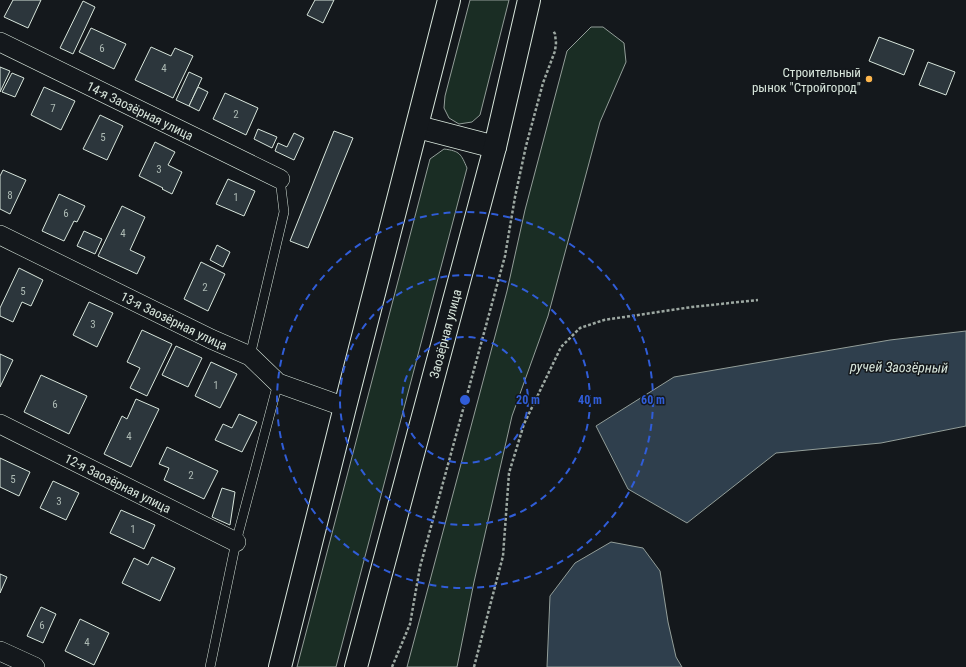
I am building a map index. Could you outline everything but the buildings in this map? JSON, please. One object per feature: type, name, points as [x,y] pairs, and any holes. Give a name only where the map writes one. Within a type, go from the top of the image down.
[{"type":"main road","points":[[280,667],[449,0]]},
{"type":"main road","name":"Заозёрная улица","points":[[356,667],[495,146],[529,0]]},
{"type":"main road","points":[[418,127],[495,146]]},
{"type":"street","name":"14-я Заозёрная улица","points":[[0,42],[280,179]]},
{"type":"street","name":"13-я Заозёрная улица","points":[[0,235],[250,356],[278,383],[345,407]]},
{"type":"street","name":"12-я Заозёрная улица","points":[[0,424],[236,542]]},
{"type":"street","points":[[0,650],[35,667]]},
{"type":"lane","points":[[250,356],[284,212],[280,179]]},
{"type":"lane","points":[[210,667],[236,542],[278,383]]},
{"type":"path","points":[[392,667],[410,624],[420,567],[505,256],[515,197],[526,146],[543,83],[556,43],[555,34],[552,30]]},
{"type":"path","points":[[474,667],[503,556],[509,473],[524,424],[561,347],[580,328],[604,320],[758,300]]},
{"type":"green space","points":[[470,0],[509,0],[480,115],[472,122],[459,124],[449,118],[444,108],[445,96]]},
{"type":"green space","points":[[591,27],[603,27],[624,43],[626,62],[600,122],[548,316],[512,416],[474,582],[457,667],[407,667],[507,291],[525,210],[567,51]]},
{"type":"green space","points":[[444,149],[457,152],[463,159],[467,168],[336,667],[297,667],[430,159]]},
{"type":"water","name":"ручей Заозёрный","points":[[966,331],[966,426],[881,443],[776,453],[687,523],[628,489],[596,426],[674,377],[890,340]]},
{"type":"water","points":[[611,542],[643,548],[660,571],[668,622],[676,657],[682,667],[547,667],[550,596],[575,563]]},
{"type":"place","name":"Строительный рынок \"Стройгород\"","points":[[869,79]]}]
